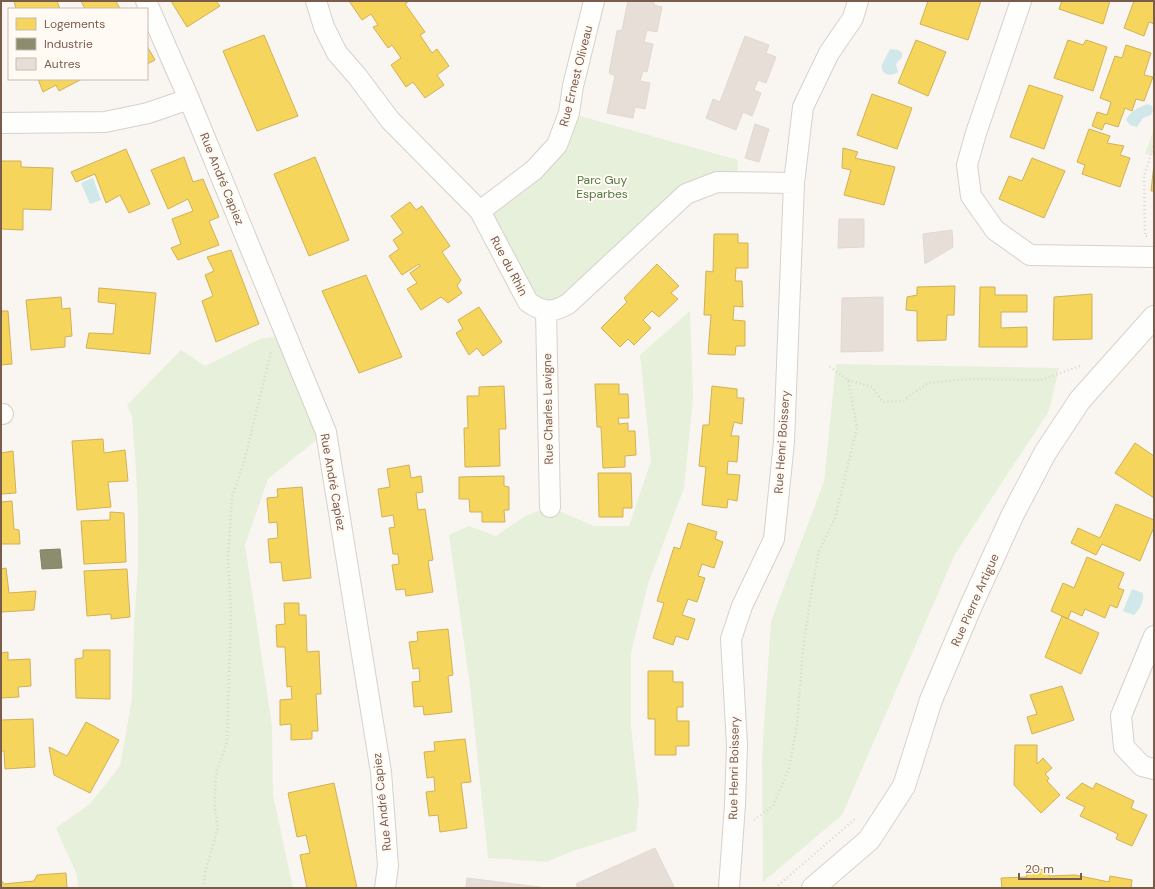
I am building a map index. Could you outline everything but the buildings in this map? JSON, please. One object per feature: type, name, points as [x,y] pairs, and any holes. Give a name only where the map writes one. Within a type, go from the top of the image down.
[{"type":"main road","name":"Rue Pierre Artigue","points":[[813,888],[869,840],[904,786],[932,700],[970,608],[1013,514],[1045,453],[1080,400],[1154,316]]},
{"type":"street","name":"Rue André Capiez","points":[[146,1],[189,99],[326,432],[380,772],[388,866],[385,888]]},
{"type":"street","name":"Rue du Rhin","points":[[316,1],[324,26],[337,53],[357,76],[390,120],[480,211],[528,302],[537,308],[546,311]]},
{"type":"street","name":"Rue Ernest Oliveau","points":[[480,211],[534,170],[557,145],[569,113],[573,86],[594,1]]},
{"type":"street","name":"Rue Henri Boissery","points":[[729,888],[735,804],[737,745],[731,639],[742,606],[774,539],[784,442],[794,183],[803,107],[829,53],[853,18],[858,1]]},
{"type":"street","points":[[1021,1],[976,133],[967,165],[971,196],[995,230],[1030,255],[1154,257]]},
{"type":"street","points":[[1,123],[105,122],[148,114],[189,99]]},
{"type":"street","points":[[546,311],[558,310],[568,304],[686,194],[717,182],[794,183]]},
{"type":"street","name":"Rue Charles Lavigne","points":[[546,311],[550,507]]},
{"type":"street","points":[[1154,636],[1121,716],[1124,747],[1142,766],[1154,769]]},
{"type":"path","points":[[1150,238],[1145,236],[1144,176],[1154,145]]},
{"type":"path","points":[[203,888],[205,873],[218,827],[215,810],[217,770],[227,742],[231,613],[228,558],[232,497],[244,462],[276,332],[282,326]]},
{"type":"path","points":[[829,366],[848,380],[872,387],[883,402],[903,402],[928,383],[968,379],[1041,380],[1086,363]]},
{"type":"path","points":[[733,835],[773,806],[789,768],[797,725],[803,649],[819,551],[835,518],[857,428],[848,380]]},
{"type":"green space","name":"Parc Guy Esparbes","points":[[569,113],[738,160],[737,182],[717,182],[546,311],[480,211],[534,170]]},
{"type":"green space","points":[[1154,129],[1154,154],[1145,154]]},
{"type":"green space","points":[[690,311],[693,398],[684,488],[648,584],[631,652],[631,726],[639,801],[636,831],[570,852],[547,862],[488,858],[470,686],[449,535],[469,526],[496,536],[525,516],[550,507],[594,526],[629,526],[651,461],[640,355]]},
{"type":"green space","points":[[286,335],[326,432],[268,479],[245,545],[272,726],[273,795],[293,888],[78,888],[77,875],[56,828],[90,804],[120,766],[132,699],[134,627],[138,566],[138,516],[132,416],[127,405],[181,350],[205,366],[260,339]]},
{"type":"green space","points":[[836,364],[1059,368],[1049,411],[955,554],[842,815],[763,882],[762,756],[771,621],[824,482]]},
{"type":"water","points":[[890,49],[898,50],[902,53],[902,57],[896,64],[898,72],[889,75],[884,73],[882,65]]},
{"type":"water","points":[[1148,104],[1152,106],[1153,110],[1151,115],[1143,118],[1137,127],[1130,125],[1126,120],[1130,114],[1138,108]]},
{"type":"water","points":[[93,178],[101,200],[90,204],[81,183]]},
{"type":"water","points":[[1132,589],[1143,593],[1141,605],[1134,615],[1123,611]]}]
